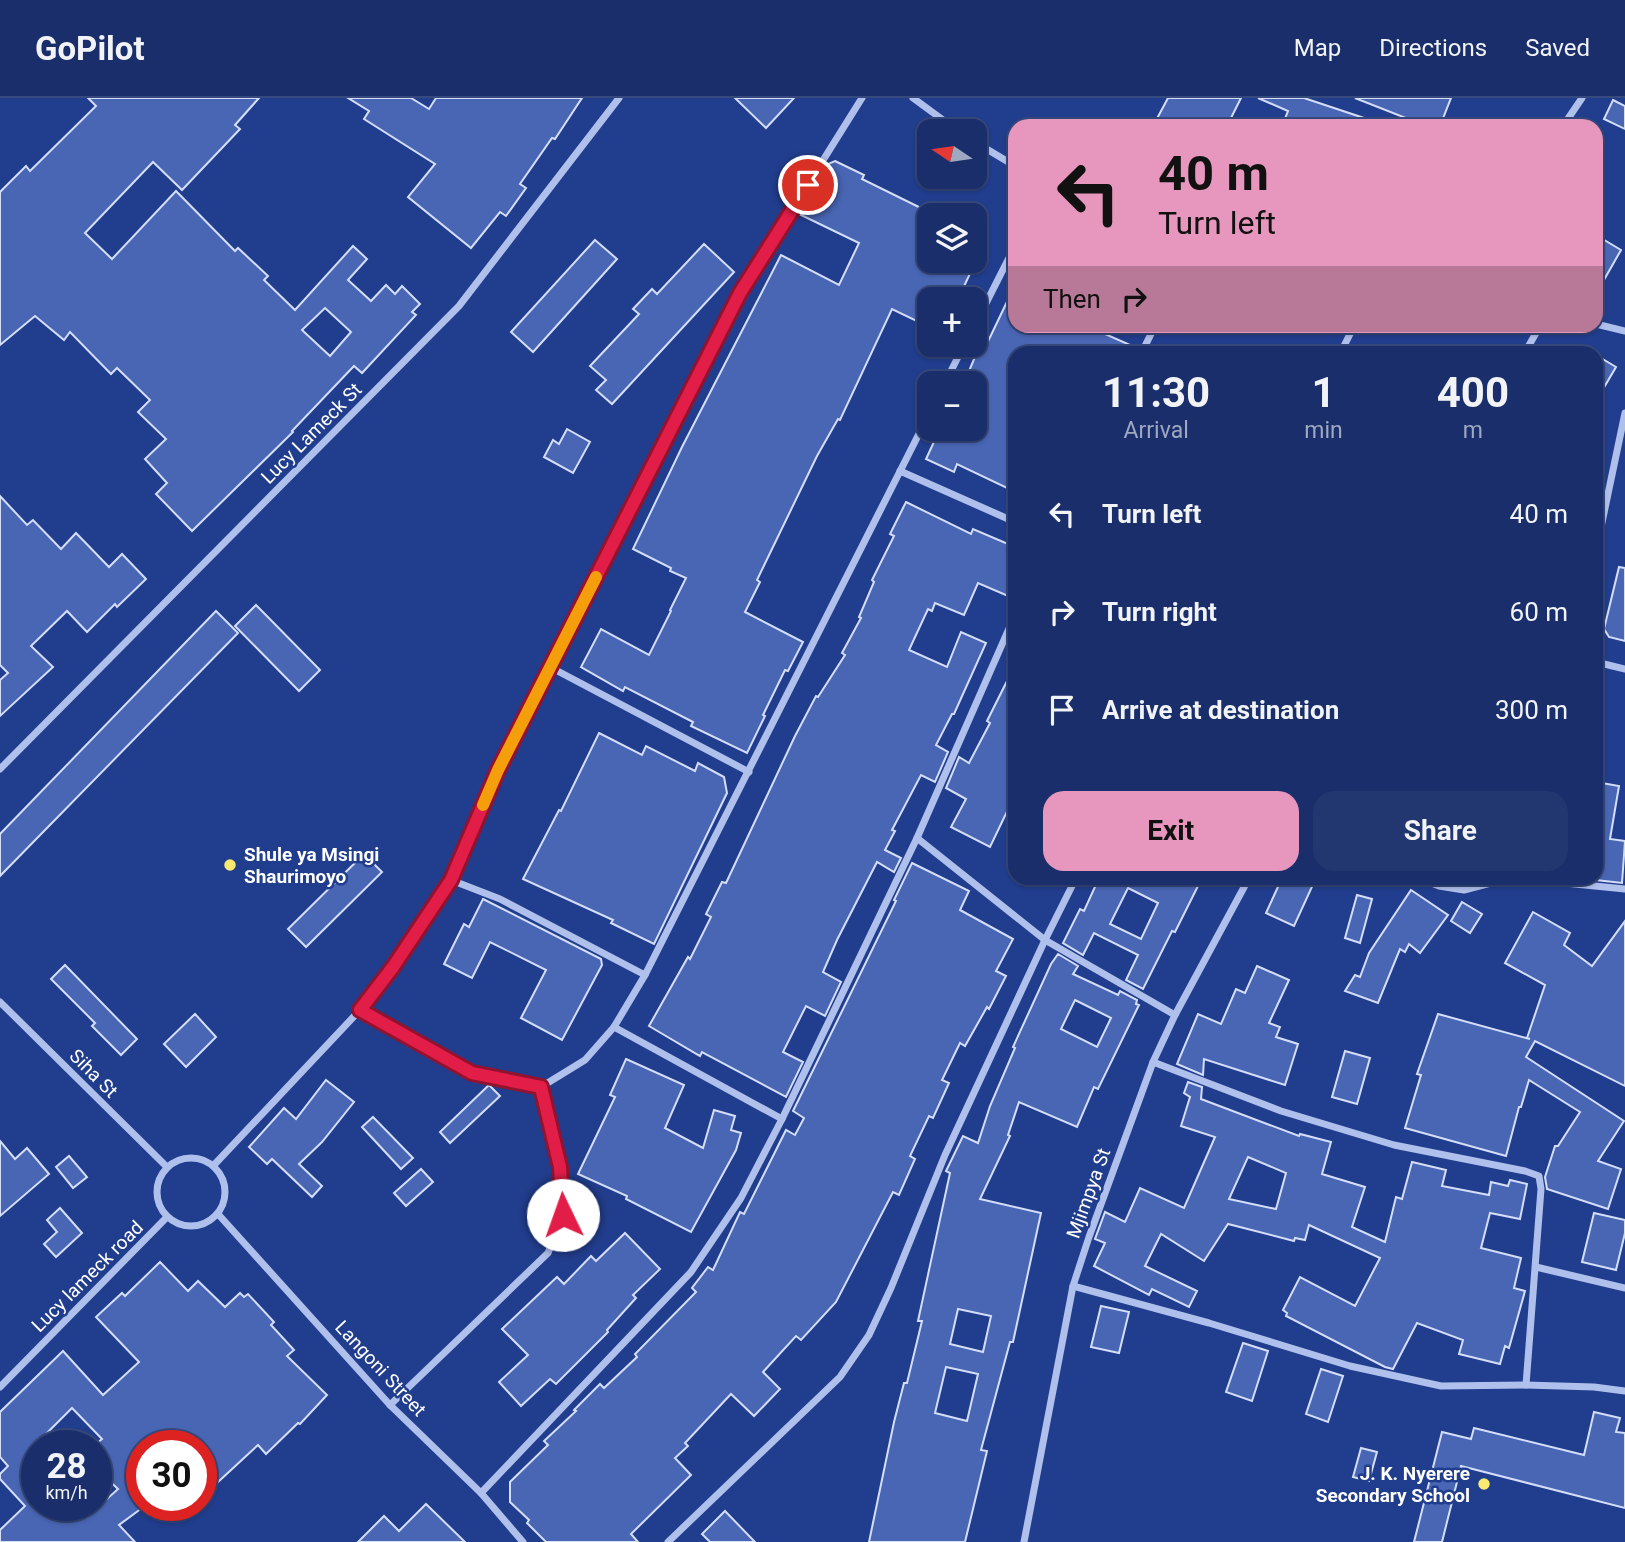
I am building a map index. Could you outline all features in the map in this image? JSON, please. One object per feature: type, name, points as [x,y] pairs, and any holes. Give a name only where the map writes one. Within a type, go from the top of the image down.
[{"type":"street","name":"Lucy Lameck St","points":[[0,769],[459,306],[619,98]]},
{"type":"street","points":[[214,1165],[360,1010],[393,967],[451,880],[498,770],[740,293],[862,98]]},
{"type":"street","points":[[913,98],[942,119]]},
{"type":"street","points":[[1568,119],[1581,98]]},
{"type":"street","points":[[987,149],[1008,162]]},
{"type":"street","points":[[987,301],[1008,260]]},
{"type":"street","points":[[1603,326],[1625,331]]},
{"type":"street","points":[[1603,518],[1625,413]]},
{"type":"street","points":[[360,1010],[472,1073],[541,1087],[585,1060],[614,1027],[645,975],[917,438]]},
{"type":"street","points":[[900,471],[1008,519]]},
{"type":"street","points":[[481,1493],[691,1272],[741,1198],[782,1119],[917,838],[1008,631]]},
{"type":"street","points":[[1603,664],[1625,669]]},
{"type":"street","points":[[550,667],[749,772]]},
{"type":"street","points":[[917,838],[1045,940],[1175,1015]]},
{"type":"street","points":[[451,880],[500,899],[645,975]]},
{"type":"street","points":[[668,1542],[840,1377],[869,1335],[945,1156],[1072,885]]},
{"type":"street","name":"Mjimpya St","points":[[1024,1542],[1073,1286],[1089,1237],[1153,1062],[1175,1015],[1246,885]]},
{"type":"street","points":[[1436,885],[1464,890],[1484,885]]},
{"type":"street","points":[[1584,885],[1625,889]]},
{"type":"street","name":"Siha St","points":[[0,1002],[166,1166]]},
{"type":"street","points":[[614,1027],[782,1119]]},
{"type":"street","points":[[1153,1062],[1281,1111],[1381,1141],[1539,1176],[1541,1189],[1526,1385]]},
{"type":"street","points":[[390,1405],[548,1253],[563,1215],[560,1167],[541,1087]]},
{"type":"street","points":[[181,1157],[198,1157],[214,1165],[224,1181],[225,1201],[218,1214],[199,1226],[182,1226],[167,1217],[157,1201],[157,1182],[166,1166],[181,1157]]},
{"type":"street","name":"Langoni Street","points":[[218,1214],[390,1405],[481,1493],[523,1542]]},
{"type":"street","name":"Lucy lameck road","points":[[0,1387],[167,1217]]},
{"type":"street","points":[[1535,1267],[1625,1288]]},
{"type":"street","points":[[1073,1286],[1209,1323],[1350,1366],[1441,1387],[1526,1385],[1594,1387],[1625,1391]]},
{"type":"building","points":[[88,98],[259,98],[235,125],[240,129],[182,190],[153,162],[85,233],[112,259],[176,191],[235,251],[238,248],[268,276],[264,280],[295,310],[353,246],[367,259],[348,280],[371,301],[386,285],[395,294],[402,286],[420,304],[412,312],[416,315],[362,373],[354,366],[293,432],[192,531],[156,494],[167,483],[145,459],[166,439],[138,412],[150,400],[117,368],[111,374],[70,332],[64,340],[35,316],[0,345],[0,192],[26,166],[30,171],[96,106]],"holes":[[[325,308],[351,332],[330,356],[302,330]]]},
{"type":"building","points":[[348,98],[411,98],[429,109],[436,98],[582,98],[520,184],[526,188],[506,216],[500,212],[471,248],[408,197],[435,164],[364,119],[369,111]]},
{"type":"building","points":[[735,98],[794,98],[766,128]]},
{"type":"building","points":[[1168,98],[1241,98],[1230,119],[1157,119]]},
{"type":"building","points":[[1258,98],[1304,98],[1367,119],[1285,119],[1288,111]]},
{"type":"building","points":[[1355,98],[1451,98],[1443,119],[1408,119]]},
{"type":"building","points":[[1613,100],[1625,106],[1625,129],[1604,119]]},
{"type":"building","points":[[835,161],[864,175],[862,179],[917,206],[917,273],[970,273],[964,287],[917,287],[917,321],[892,309],[840,420],[838,419],[817,456],[757,580],[760,582],[745,612],[803,642],[788,671],[785,670],[747,753],[691,726],[693,722],[625,687],[623,691],[581,667],[601,629],[649,655],[671,611],[686,578],[633,549],[781,255],[839,285],[859,243],[799,214],[828,164]]},
{"type":"building","points":[[1603,239],[1621,250],[1603,282]]},
{"type":"building","points":[[595,240],[617,259],[533,352],[511,332]]},
{"type":"building","points":[[704,244],[734,272],[612,404],[596,390],[606,380],[590,366],[639,314],[633,309],[652,289],[657,294]]},
{"type":"building","points":[[1008,300],[1008,333],[1103,333],[1132,346],[1008,346],[1007,488],[957,464],[954,472],[926,459],[934,441],[987,441],[987,371],[969,371],[975,357],[987,357],[987,344]]},
{"type":"building","points":[[1603,359],[1616,367],[1603,389]]},
{"type":"building","points":[[567,429],[590,442],[573,473],[544,457],[553,440],[559,444]]},
{"type":"building","points":[[0,496],[27,525],[33,520],[61,549],[76,533],[109,567],[122,554],[146,579],[117,607],[115,604],[87,632],[67,611],[31,646],[53,667],[0,716],[0,680],[8,673],[0,665]]},
{"type":"building","points":[[906,502],[971,534],[973,529],[1008,544],[1008,596],[978,583],[964,615],[935,603],[932,611],[928,609],[909,650],[947,667],[961,632],[986,643],[954,714],[936,745],[948,752],[935,782],[921,775],[892,830],[895,831],[885,850],[901,858],[894,872],[877,862],[823,972],[841,982],[825,1016],[806,1006],[783,1052],[803,1062],[786,1097],[702,1052],[700,1056],[649,1026],[688,957],[690,959],[711,917],[706,914],[722,882],[726,883],[816,696],[818,697],[845,655],[842,653],[861,618],[859,617],[874,582],[872,580],[894,536],[890,534]]},
{"type":"building","points":[[1619,567],[1625,568],[1625,641],[1609,637],[1604,629]]},
{"type":"building","points":[[256,605],[320,670],[299,691],[235,626]]},
{"type":"building","points":[[216,611],[238,633],[0,876],[0,834]]},
{"type":"building","points":[[1008,679],[1008,810],[990,847],[951,827],[966,799],[946,788],[959,757],[969,763],[990,723],[987,721]]},
{"type":"building","points":[[599,733],[642,755],[646,746],[695,771],[698,763],[724,777],[727,793],[654,944],[611,923],[613,920],[523,879],[559,810],[561,811]]},
{"type":"building","points":[[1603,783],[1619,786],[1610,839],[1625,841],[1622,883],[1603,881]]},
{"type":"building","points":[[364,854],[382,872],[306,947],[288,929]]},
{"type":"building","points":[[912,863],[969,891],[960,910],[1013,939],[996,971],[1006,976],[965,1046],[960,1043],[942,1080],[949,1083],[933,1118],[929,1116],[910,1156],[915,1159],[899,1195],[893,1192],[836,1302],[801,1340],[796,1336],[763,1372],[780,1389],[754,1416],[731,1394],[685,1443],[688,1446],[675,1458],[691,1475],[631,1534],[638,1542],[546,1542],[510,1502],[510,1482],[548,1445],[544,1441],[600,1384],[604,1388],[637,1357],[635,1354],[696,1292],[692,1288],[708,1267],[713,1270],[740,1212],[744,1214],[786,1130],[795,1135],[804,1118],[793,1111]]},
{"type":"building","points":[[1096,885],[1198,885],[1143,989],[1126,980],[1138,955],[1094,933],[1083,955],[1063,943],[1080,909],[1084,911]],"holes":[[[1128,888],[1158,903],[1141,939],[1110,924]]]},
{"type":"building","points":[[1279,885],[1313,885],[1294,926],[1266,913]]},
{"type":"building","points":[[1411,890],[1448,915],[1420,953],[1409,944],[1405,952],[1400,949],[1378,1003],[1345,991],[1355,975],[1360,977],[1369,953]]},
{"type":"building","points":[[1357,895],[1372,899],[1360,943],[1345,938]]},
{"type":"building","points":[[483,899],[601,959],[602,965],[562,1040],[521,1018],[546,970],[490,942],[472,978],[444,964],[464,924],[469,927]]},
{"type":"building","points":[[1462,902],[1482,914],[1470,933],[1451,921]]},
{"type":"building","points":[[1533,912],[1570,933],[1564,945],[1592,966],[1625,921],[1625,1086],[1535,1041],[1526,1057],[1624,1121],[1598,1161],[1621,1169],[1608,1209],[1547,1189],[1545,1177],[1555,1146],[1558,1146],[1580,1112],[1529,1080],[1506,1156],[1405,1128],[1421,1075],[1417,1074],[1438,1014],[1530,1039],[1527,1038],[1545,985],[1505,963]]},
{"type":"building","points":[[1058,954],[1078,966],[1073,974],[1118,995],[1120,991],[1137,1000],[1136,1004],[1139,1005],[1098,1089],[1094,1087],[1077,1127],[1019,1102],[1008,1135],[1010,1136],[980,1199],[1041,1213],[1013,1342],[1010,1342],[981,1450],[987,1451],[965,1542],[869,1542],[894,1422],[904,1383],[907,1383],[922,1321],[918,1321],[950,1173],[946,1171],[963,1136],[978,1143],[990,1106],[1015,1048],[1013,1047]],"holes":[[[1075,1000],[1111,1018],[1097,1047],[1061,1029]],[[958,1309],[991,1316],[983,1352],[950,1344]],[[946,1367],[978,1374],[967,1421],[935,1413]]]},
{"type":"building","points":[[65,965],[137,1039],[121,1055],[92,1026],[95,1023],[51,979]]},
{"type":"building","points":[[1257,966],[1289,980],[1269,1023],[1280,1027],[1276,1037],[1298,1044],[1285,1085],[1204,1059],[1203,1075],[1177,1064],[1198,1014],[1221,1024],[1236,989],[1245,993]]},
{"type":"building","points":[[195,1014],[216,1037],[186,1067],[164,1044]]},
{"type":"building","points":[[1345,1051],[1370,1058],[1357,1104],[1332,1097]]},
{"type":"building","points":[[626,1059],[684,1085],[665,1128],[703,1148],[714,1110],[735,1116],[731,1130],[741,1133],[736,1150],[691,1232],[626,1199],[627,1196],[578,1174],[615,1097],[610,1095]]},
{"type":"building","points":[[326,1080],[354,1102],[322,1142],[299,1164],[322,1186],[312,1197],[272,1159],[267,1164],[249,1147],[284,1108],[296,1119]]},
{"type":"building","points":[[1188,1082],[1202,1087],[1201,1099],[1299,1136],[1300,1134],[1331,1142],[1322,1174],[1365,1187],[1352,1227],[1385,1242],[1396,1197],[1402,1199],[1412,1162],[1446,1170],[1442,1186],[1489,1195],[1491,1182],[1508,1186],[1510,1180],[1527,1184],[1520,1219],[1490,1213],[1481,1248],[1521,1258],[1514,1288],[1525,1291],[1509,1348],[1505,1346],[1500,1364],[1459,1354],[1463,1340],[1417,1323],[1393,1369],[1286,1316],[1287,1313],[1283,1310],[1300,1277],[1355,1306],[1380,1258],[1309,1225],[1305,1240],[1295,1238],[1294,1241],[1228,1224],[1204,1261],[1161,1234],[1145,1266],[1197,1291],[1189,1307],[1152,1289],[1149,1295],[1094,1266],[1105,1243],[1095,1239],[1105,1212],[1125,1222],[1140,1188],[1184,1208],[1215,1137],[1181,1126],[1190,1097],[1184,1093]],"holes":[[[1248,1157],[1286,1173],[1276,1209],[1229,1199]]]},
{"type":"building","points":[[489,1085],[500,1096],[450,1143],[440,1132]]},
{"type":"building","points":[[373,1117],[413,1158],[401,1169],[362,1127]]},
{"type":"building","points":[[0,1141],[15,1159],[27,1148],[49,1174],[0,1216]]},
{"type":"building","points":[[69,1156],[87,1177],[73,1188],[56,1167]]},
{"type":"building","points":[[421,1169],[433,1182],[406,1206],[394,1193]]},
{"type":"building","points":[[60,1208],[82,1233],[56,1257],[44,1244],[57,1232],[47,1220]]},
{"type":"building","points":[[1594,1213],[1625,1220],[1625,1233],[1616,1270],[1582,1262]]},
{"type":"building","points":[[625,1233],[660,1269],[633,1295],[636,1298],[608,1332],[556,1384],[550,1379],[521,1406],[499,1382],[528,1355],[502,1329],[557,1277],[564,1284],[591,1256],[596,1261]]},
{"type":"building","points":[[160,1262],[188,1291],[198,1281],[225,1307],[240,1293],[244,1297],[248,1294],[274,1322],[271,1325],[294,1350],[287,1356],[327,1395],[266,1454],[258,1445],[218,1482],[217,1430],[126,1430],[126,1520],[119,1525],[135,1542],[0,1542],[0,1530],[21,1510],[21,1521],[112,1521],[112,1494],[118,1489],[112,1483],[112,1430],[93,1430],[72,1408],[50,1430],[21,1430],[21,1502],[0,1479],[0,1474],[8,1466],[0,1457],[0,1412],[63,1351],[103,1395],[139,1362],[96,1317],[122,1293],[125,1296]]},
{"type":"building","points":[[1101,1306],[1129,1312],[1119,1353],[1091,1347]]},
{"type":"building","points":[[1243,1343],[1268,1351],[1252,1401],[1226,1392]]},
{"type":"building","points":[[1321,1369],[1343,1376],[1328,1422],[1306,1414]]},
{"type":"building","points":[[1594,1412],[1620,1418],[1616,1432],[1625,1433],[1625,1508],[1461,1466],[1442,1542],[1414,1542],[1442,1432],[1471,1439],[1474,1428],[1584,1455]]},
{"type":"building","points":[[1361,1448],[1377,1452],[1369,1481],[1353,1477]]},
{"type":"building","points":[[426,1504],[465,1542],[358,1542],[384,1516],[399,1531]]},
{"type":"building","points":[[725,1511],[755,1542],[710,1542],[702,1534]]},
{"type":"slow traffic","points":[[483,805],[498,770],[596,577]]},
{"type":"place","name":"Shule ya Msingi Shaurimoyo","points":[[230,865]]},
{"type":"place","name":"J. K. Nyerere Secondary School","points":[[1484,1484]]},
{"type":"route","points":[[563,1215],[560,1167],[541,1087],[472,1073],[360,1010],[393,967],[451,880],[498,770],[740,293],[808,185]]}]
